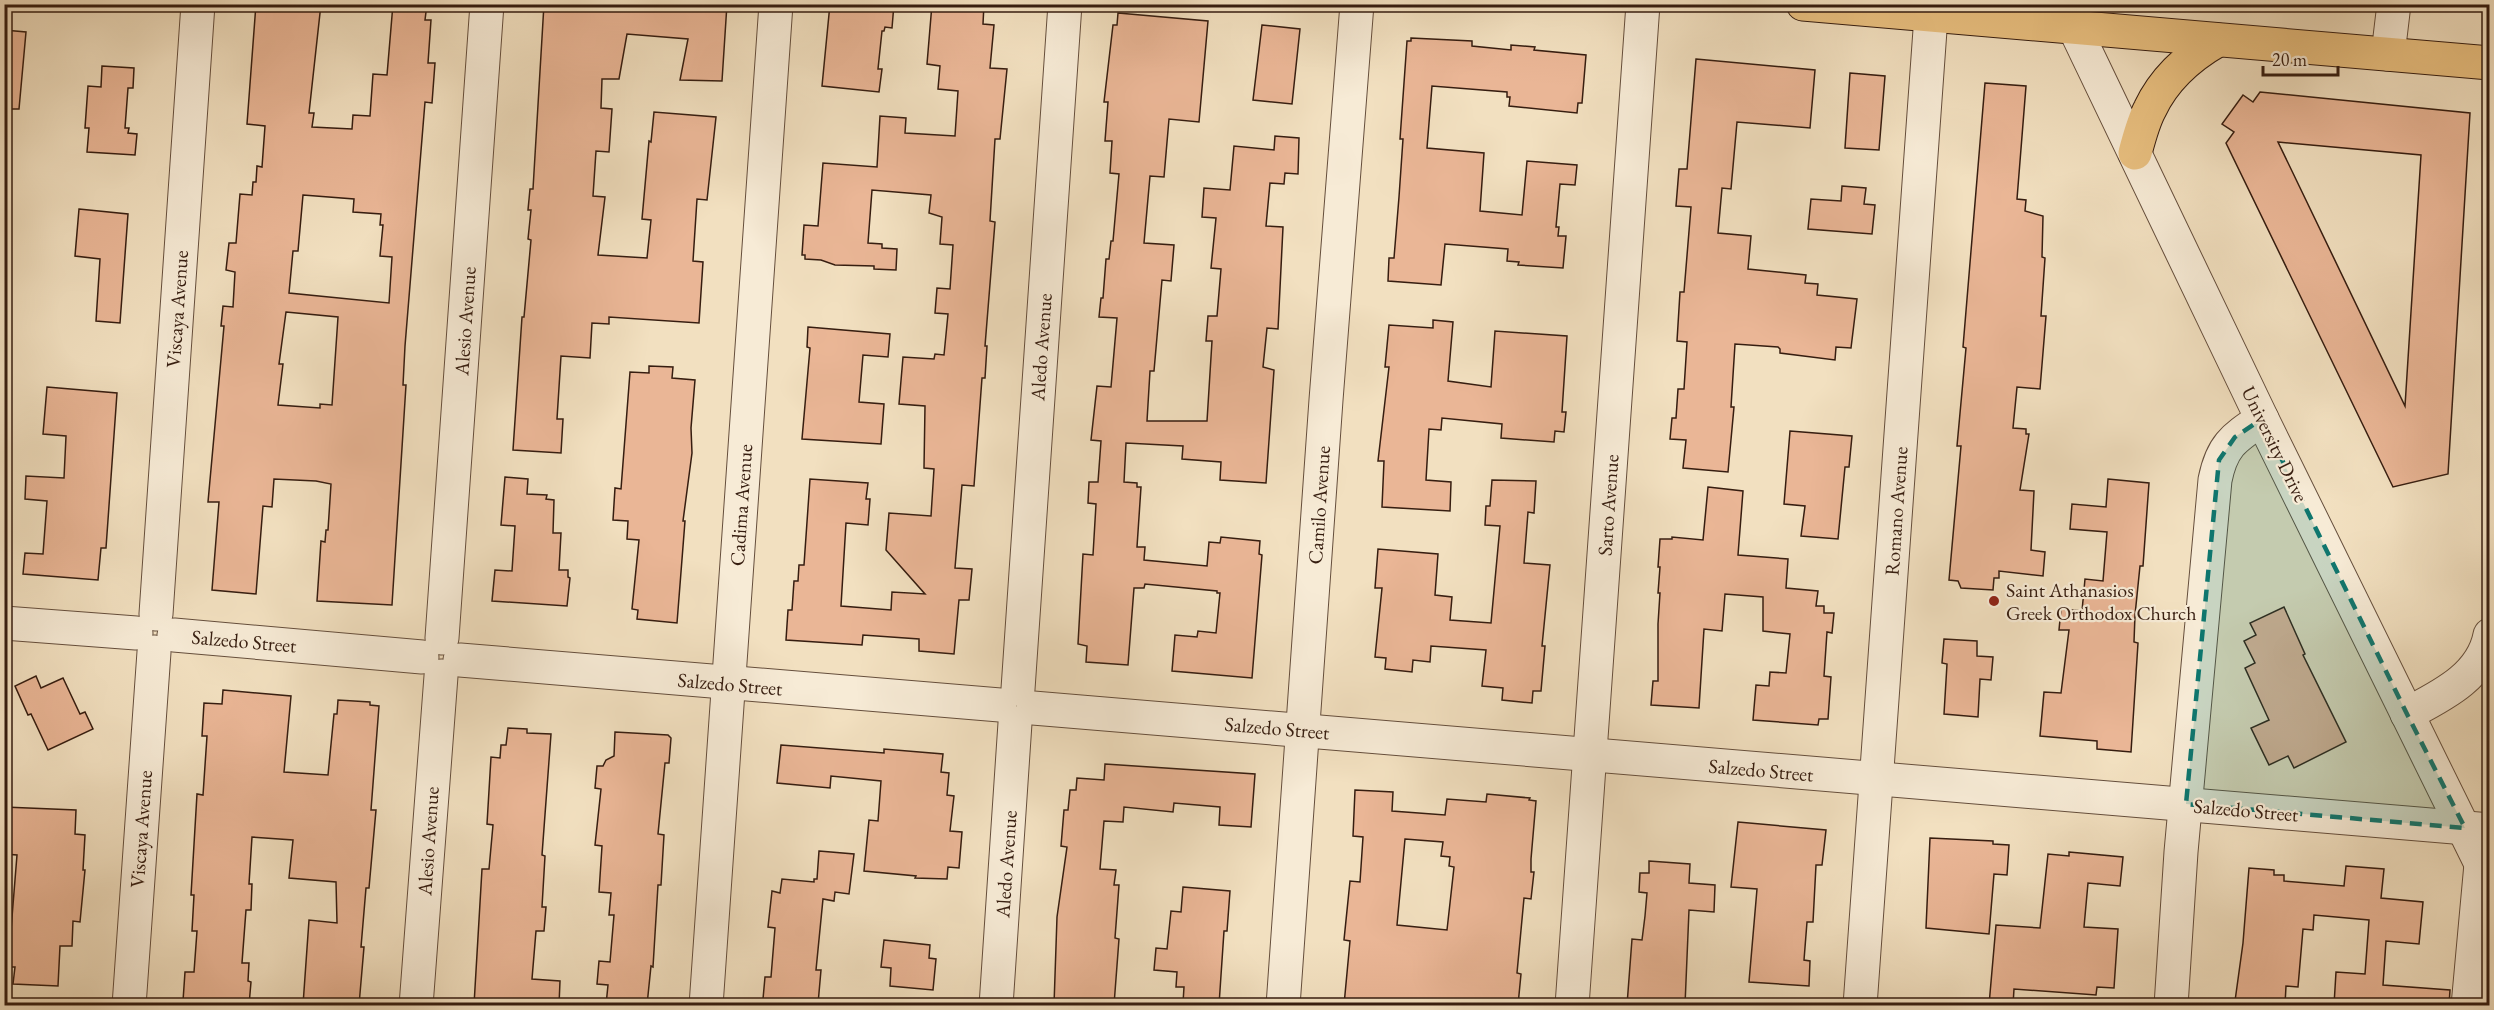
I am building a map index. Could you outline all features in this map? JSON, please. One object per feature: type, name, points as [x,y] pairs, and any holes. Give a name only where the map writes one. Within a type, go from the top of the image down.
[{"type":"main road","points":[[1803,4],[1952,13],[2073,12],[2218,40],[2490,63]]},
{"type":"main road","points":[[2134,153],[2149,110],[2159,92],[2187,61],[2218,40]]},
{"type":"street","name":"Viscaya Avenue","points":[[129,1005],[198,4]]},
{"type":"street","name":"Alesio Avenue","points":[[416,1005],[487,4]]},
{"type":"street","name":"Cadima Avenue","points":[[705,1005],[776,4]]},
{"type":"street","name":"Aledo Avenue","points":[[996,1005],[1065,4]]},
{"type":"street","name":"Camilo Avenue","points":[[1283,1005],[1357,4]]},
{"type":"street","name":"Sarto Avenue","points":[[1572,1005],[1642,4]]},
{"type":"street","points":[[2388,54],[2394,4]]},
{"type":"street","name":"University Drive","points":[[2073,12],[2134,153],[2407,714],[2477,829],[2485,873]]},
{"type":"street","name":"Romano Avenue","points":[[1860,1005],[1876,780],[1952,13]]},
{"type":"street","points":[[2171,1005],[2186,804],[2219,460],[2227,445],[2235,437],[2262,419]]},
{"type":"street","name":"Salzedo Street","points":[[4,622],[2477,829]]},
{"type":"street","points":[[2407,714],[2458,685],[2481,658],[2490,635]]},
{"type":"street","points":[[2468,1005],[2485,873]]},
{"type":"highlighted area","points":[[2262,419],[2407,714],[2465,828],[2186,804],[2219,460],[2235,437]]},
{"type":"building","points":[[256,4],[321,4],[309,113],[314,113],[312,127],[352,129],[353,115],[370,116],[373,74],[387,75],[393,4],[427,4],[425,20],[431,20],[428,63],[435,63],[432,103],[425,102],[405,346],[403,385],[406,385],[392,605],[317,601],[321,541],[325,542],[326,530],[328,530],[331,484],[316,481],[274,479],[272,507],[263,506],[256,594],[212,590],[219,502],[208,502],[224,326],[221,326],[223,306],[233,307],[235,272],[226,270],[229,243],[236,243],[240,194],[252,195],[257,166],[262,167],[265,126],[247,124]],"holes":[[[303,195],[354,199],[353,212],[381,214],[380,225],[383,225],[380,256],[392,257],[389,303],[289,293],[293,251],[298,251]],[[286,312],[338,317],[332,405],[320,404],[320,408],[278,405],[283,364],[279,364]]]},
{"type":"building","points":[[544,4],[727,4],[722,81],[680,80],[688,39],[627,34],[619,79],[602,79],[601,108],[612,109],[609,152],[596,151],[593,196],[605,197],[598,255],[647,258],[651,220],[642,219],[654,112],[716,117],[707,200],[697,199],[693,261],[703,262],[699,323],[609,317],[609,324],[592,323],[590,358],[561,356],[557,419],[563,419],[561,453],[513,450],[522,317],[524,317],[531,240],[528,239],[531,210],[528,210],[530,189],[533,189]]},
{"type":"building","points":[[830,4],[894,4],[892,28],[885,27],[882,31],[878,69],[882,69],[879,92],[822,86]]},
{"type":"building","points":[[932,4],[984,4],[983,24],[994,25],[990,68],[1007,69],[1000,139],[995,139],[990,221],[995,222],[985,346],[987,346],[985,378],[982,378],[974,486],[962,485],[955,568],[972,569],[969,600],[959,600],[954,654],[919,651],[919,639],[863,635],[862,645],[786,640],[788,610],[792,610],[794,581],[798,581],[799,565],[804,565],[810,479],[868,483],[866,499],[870,499],[868,525],[846,523],[841,606],[891,610],[892,592],[925,594],[886,550],[889,513],[931,516],[934,469],[924,468],[925,406],[899,404],[903,357],[934,359],[935,354],[944,355],[948,314],[935,313],[937,288],[950,289],[953,245],[940,244],[942,217],[929,213],[931,195],[872,190],[868,243],[882,244],[882,248],[897,249],[896,270],[874,269],[874,266],[835,265],[821,260],[805,259],[805,255],[802,255],[804,225],[818,226],[823,163],[877,167],[880,116],[906,118],[905,133],[955,136],[958,91],[938,89],[940,66],[927,64]]},
{"type":"building","points":[[1118,13],[1208,21],[1199,122],[1169,119],[1164,177],[1150,176],[1144,243],[1174,245],[1171,281],[1162,280],[1154,371],[1150,371],[1147,421],[1207,421],[1212,341],[1206,341],[1208,316],[1217,316],[1221,269],[1211,268],[1216,218],[1202,217],[1204,188],[1230,190],[1234,146],[1274,150],[1275,136],[1299,138],[1298,174],[1285,173],[1284,184],[1270,183],[1266,226],[1283,227],[1278,329],[1267,328],[1263,367],[1274,370],[1266,483],[1220,480],[1221,462],[1182,459],[1183,446],[1126,443],[1124,482],[1137,483],[1137,487],[1141,487],[1137,547],[1145,547],[1144,560],[1207,566],[1209,542],[1220,543],[1221,537],[1260,541],[1259,554],[1262,555],[1252,678],[1172,671],[1175,635],[1197,637],[1198,631],[1216,633],[1220,593],[1217,591],[1145,584],[1144,588],[1134,588],[1128,665],[1086,662],[1087,646],[1078,644],[1083,554],[1093,555],[1096,504],[1088,503],[1089,482],[1098,482],[1101,441],[1091,440],[1097,386],[1111,387],[1117,318],[1099,317],[1106,259],[1109,259],[1111,241],[1113,241],[1119,174],[1110,173],[1112,141],[1105,141],[1108,102],[1104,102],[1113,25],[1117,25]]},
{"type":"building","points":[[1262,25],[1300,29],[1292,104],[1253,100]]},
{"type":"building","points":[[4,30],[26,32],[19,109],[4,109]]},
{"type":"building","points":[[1411,38],[1472,41],[1472,46],[1511,50],[1511,45],[1535,47],[1534,50],[1586,55],[1582,103],[1578,103],[1577,113],[1509,106],[1510,97],[1507,97],[1507,92],[1432,86],[1427,148],[1484,153],[1480,211],[1522,215],[1527,161],[1577,165],[1575,185],[1560,184],[1556,227],[1559,227],[1558,236],[1566,236],[1563,268],[1518,265],[1519,262],[1507,261],[1508,249],[1445,244],[1441,285],[1388,281],[1389,258],[1394,258],[1403,139],[1400,139],[1407,41],[1411,41]]},
{"type":"building","points":[[1696,59],[1815,70],[1810,128],[1737,122],[1731,189],[1722,188],[1718,233],[1751,236],[1748,269],[1806,275],[1805,283],[1818,284],[1817,295],[1857,299],[1851,348],[1836,347],[1835,360],[1780,353],[1778,347],[1735,344],[1731,407],[1734,407],[1728,472],[1683,468],[1686,440],[1670,439],[1672,418],[1676,418],[1678,389],[1684,389],[1687,342],[1677,341],[1680,292],[1684,292],[1691,207],[1676,206],[1679,169],[1687,169]]},
{"type":"building","points":[[102,66],[134,68],[133,88],[128,88],[125,128],[129,128],[128,133],[137,134],[135,155],[87,152],[89,128],[85,128],[88,86],[101,87]]},
{"type":"building","points":[[1850,73],[1885,76],[1879,150],[1845,148]]},
{"type":"building","points":[[1985,83],[2026,86],[2017,199],[2026,200],[2025,211],[2043,216],[2042,257],[2045,258],[2041,316],[2046,316],[2040,389],[2017,387],[2013,428],[2026,429],[2026,434],[2029,434],[2020,490],[2034,491],[2031,550],[2045,552],[2043,576],[1999,571],[1999,578],[1994,578],[1993,590],[1961,588],[1958,581],[1949,580],[1961,446],[1957,446],[1966,348],[1963,347]]},
{"type":"building","points":[[2260,92],[2470,113],[2448,474],[2393,487],[2226,143],[2234,132],[2222,124],[2243,95],[2253,102]],"holes":[[[2278,142],[2421,155],[2405,406]]]},
{"type":"building","points":[[1842,186],[1866,188],[1864,204],[1875,205],[1872,234],[1808,229],[1811,199],[1841,201]]},
{"type":"building","points":[[79,209],[128,214],[120,323],[96,321],[100,259],[75,256]]},
{"type":"building","points":[[1433,320],[1453,322],[1448,381],[1491,387],[1495,331],[1567,336],[1562,412],[1566,412],[1564,432],[1555,431],[1554,442],[1501,438],[1502,424],[1442,418],[1441,430],[1429,429],[1426,480],[1451,482],[1450,511],[1382,507],[1384,461],[1378,461],[1389,367],[1385,367],[1389,325],[1433,328]]},
{"type":"building","points":[[808,327],[890,334],[888,357],[863,355],[859,402],[884,404],[881,444],[802,439],[810,348],[807,347]]},
{"type":"building","points":[[649,366],[673,367],[672,378],[695,380],[691,428],[692,453],[683,521],[685,521],[677,623],[637,619],[638,610],[632,609],[639,540],[627,539],[628,521],[613,520],[615,488],[621,489],[630,372],[649,373]]},
{"type":"building","points":[[47,387],[117,393],[106,548],[101,548],[98,580],[23,574],[25,553],[43,554],[47,501],[25,499],[26,476],[64,478],[66,436],[43,434]]},
{"type":"building","points":[[1790,431],[1852,436],[1849,467],[1845,467],[1838,539],[1801,536],[1805,506],[1784,504]]},
{"type":"building","points":[[505,477],[528,479],[527,494],[547,495],[546,499],[554,500],[553,533],[561,533],[559,570],[568,570],[570,578],[567,606],[492,601],[495,570],[512,571],[515,526],[501,525]]},
{"type":"building","points":[[2108,479],[2149,483],[2143,566],[2140,566],[2135,615],[2134,642],[2138,643],[2131,752],[2097,749],[2097,741],[2040,736],[2044,692],[2061,693],[2069,630],[2059,630],[2061,609],[2082,611],[2085,579],[2103,581],[2107,532],[2070,529],[2072,504],[2106,507]]},
{"type":"building","points":[[1492,480],[1536,481],[1534,513],[1528,512],[1524,563],[1550,565],[1542,646],[1545,646],[1541,691],[1533,691],[1532,703],[1502,700],[1503,688],[1482,686],[1486,650],[1431,646],[1430,662],[1413,660],[1412,672],[1385,669],[1386,658],[1375,657],[1382,588],[1375,588],[1378,549],[1438,554],[1435,595],[1452,597],[1450,620],[1491,623],[1500,526],[1485,525],[1486,506],[1490,506]]},
{"type":"building","points":[[1708,487],[1743,491],[1738,555],[1788,559],[1786,588],[1818,591],[1816,606],[1824,606],[1824,613],[1834,613],[1832,633],[1827,632],[1824,676],[1831,677],[1828,719],[1819,719],[1818,725],[1753,720],[1756,685],[1769,686],[1770,672],[1786,673],[1790,634],[1763,631],[1763,597],[1725,594],[1722,631],[1704,629],[1699,708],[1651,705],[1653,681],[1658,681],[1660,539],[1672,539],[1672,537],[1703,540]]},
{"type":"building","points":[[2284,607],[2305,654],[2303,655],[2346,742],[2294,768],[2288,756],[2269,765],[2251,728],[2269,720],[2245,668],[2255,663],[2244,641],[2256,635],[2250,623]]},
{"type":"building","points":[[1944,639],[1977,641],[1977,656],[1993,657],[1991,680],[1980,679],[1978,717],[1944,714],[1947,664],[1942,663]]},
{"type":"building","points":[[36,676],[41,688],[63,678],[80,714],[85,712],[93,729],[48,750],[15,686]]},
{"type":"building","points":[[223,690],[291,696],[284,772],[328,775],[334,714],[337,714],[338,700],[370,702],[370,705],[379,706],[371,810],[376,810],[369,888],[366,888],[359,1005],[303,1005],[309,920],[337,923],[336,882],[289,878],[293,840],[252,837],[249,884],[252,884],[251,910],[246,910],[242,963],[249,963],[248,981],[251,982],[249,1005],[183,1001],[185,972],[194,972],[197,931],[192,931],[194,895],[191,895],[197,794],[203,795],[207,736],[202,736],[204,703],[222,704]]},
{"type":"building","points":[[508,728],[527,729],[527,733],[551,734],[542,855],[545,856],[542,907],[546,907],[544,931],[536,931],[532,979],[560,981],[559,1005],[474,1005],[482,869],[489,869],[493,825],[487,824],[491,757],[500,758],[501,745],[506,745]]},
{"type":"building","points":[[615,732],[668,735],[671,738],[669,763],[665,763],[658,834],[664,835],[661,885],[658,885],[653,967],[651,966],[647,1005],[606,1005],[608,985],[597,984],[599,961],[610,962],[614,915],[609,915],[611,893],[599,892],[602,846],[595,845],[601,789],[595,788],[597,766],[603,766],[606,760],[614,756]]},
{"type":"building","points":[[781,745],[884,753],[884,749],[943,754],[941,772],[949,773],[947,795],[954,796],[950,831],[962,832],[959,868],[948,867],[947,879],[915,878],[916,876],[864,871],[869,820],[878,821],[881,781],[831,776],[830,788],[777,783]]},
{"type":"building","points":[[1105,764],[1255,774],[1251,827],[1219,825],[1220,807],[1174,803],[1173,812],[1124,807],[1123,822],[1104,821],[1100,869],[1116,870],[1114,885],[1119,885],[1115,938],[1119,939],[1114,1005],[1054,1005],[1057,917],[1067,847],[1061,846],[1064,810],[1068,810],[1070,790],[1076,790],[1077,778],[1104,780]]},
{"type":"building","points":[[1355,790],[1393,792],[1392,811],[1445,815],[1447,799],[1486,802],[1487,794],[1530,798],[1529,800],[1536,801],[1531,859],[1531,872],[1534,872],[1531,899],[1524,898],[1517,973],[1521,974],[1518,1005],[1463,1005],[1420,1001],[1420,1005],[1344,1005],[1350,941],[1344,940],[1350,881],[1360,882],[1363,837],[1353,836]],"holes":[[[1405,839],[1443,842],[1441,856],[1450,857],[1449,866],[1454,867],[1447,930],[1397,925]]]},
{"type":"building","points":[[4,807],[76,810],[75,834],[85,835],[83,870],[85,870],[80,922],[73,921],[72,946],[60,946],[58,986],[13,984],[15,967],[8,967],[17,855],[4,854]]},
{"type":"building","points":[[1738,822],[1826,830],[1822,865],[1816,865],[1813,922],[1807,922],[1804,960],[1810,961],[1809,986],[1749,982],[1757,889],[1731,887]]},
{"type":"building","points":[[1930,838],[1993,841],[1993,844],[2009,845],[2007,875],[1994,874],[1989,934],[1926,928]]},
{"type":"building","points":[[819,851],[854,854],[849,894],[835,892],[834,901],[823,899],[816,970],[821,970],[818,1004],[763,999],[765,977],[771,977],[775,928],[768,927],[772,891],[780,893],[782,879],[814,882],[814,879],[817,879]]},
{"type":"building","points":[[2069,852],[2123,857],[2120,886],[2088,883],[2084,927],[2118,929],[2114,988],[2097,987],[2096,995],[2014,989],[2013,1005],[1989,1005],[1996,925],[2040,928],[2048,854],[2069,856]]},
{"type":"building","points":[[1649,861],[1690,864],[1689,883],[1715,885],[1714,912],[1689,910],[1685,1005],[1627,1005],[1632,939],[1642,940],[1645,916],[1647,893],[1639,892],[1640,873],[1649,873]]},
{"type":"building","points":[[2346,866],[2384,869],[2381,898],[2423,902],[2419,944],[2386,941],[2383,985],[2450,990],[2449,1005],[2334,1005],[2336,972],[2365,974],[2369,920],[2314,915],[2313,930],[2303,929],[2298,987],[2286,986],[2285,1005],[2235,1001],[2243,943],[2249,868],[2274,870],[2274,875],[2284,875],[2284,881],[2344,886]]},
{"type":"building","points":[[1183,887],[1230,891],[1227,931],[1224,931],[1219,1005],[1183,1003],[1184,987],[1176,987],[1177,972],[1154,970],[1156,948],[1167,949],[1171,911],[1181,912]]},
{"type":"building","points":[[884,940],[930,945],[929,958],[936,959],[933,990],[890,986],[891,968],[881,967]]},
{"type":"place","name":"Saint Athanasios Greek Orthodox Church","points":[[1994,601]]}]
